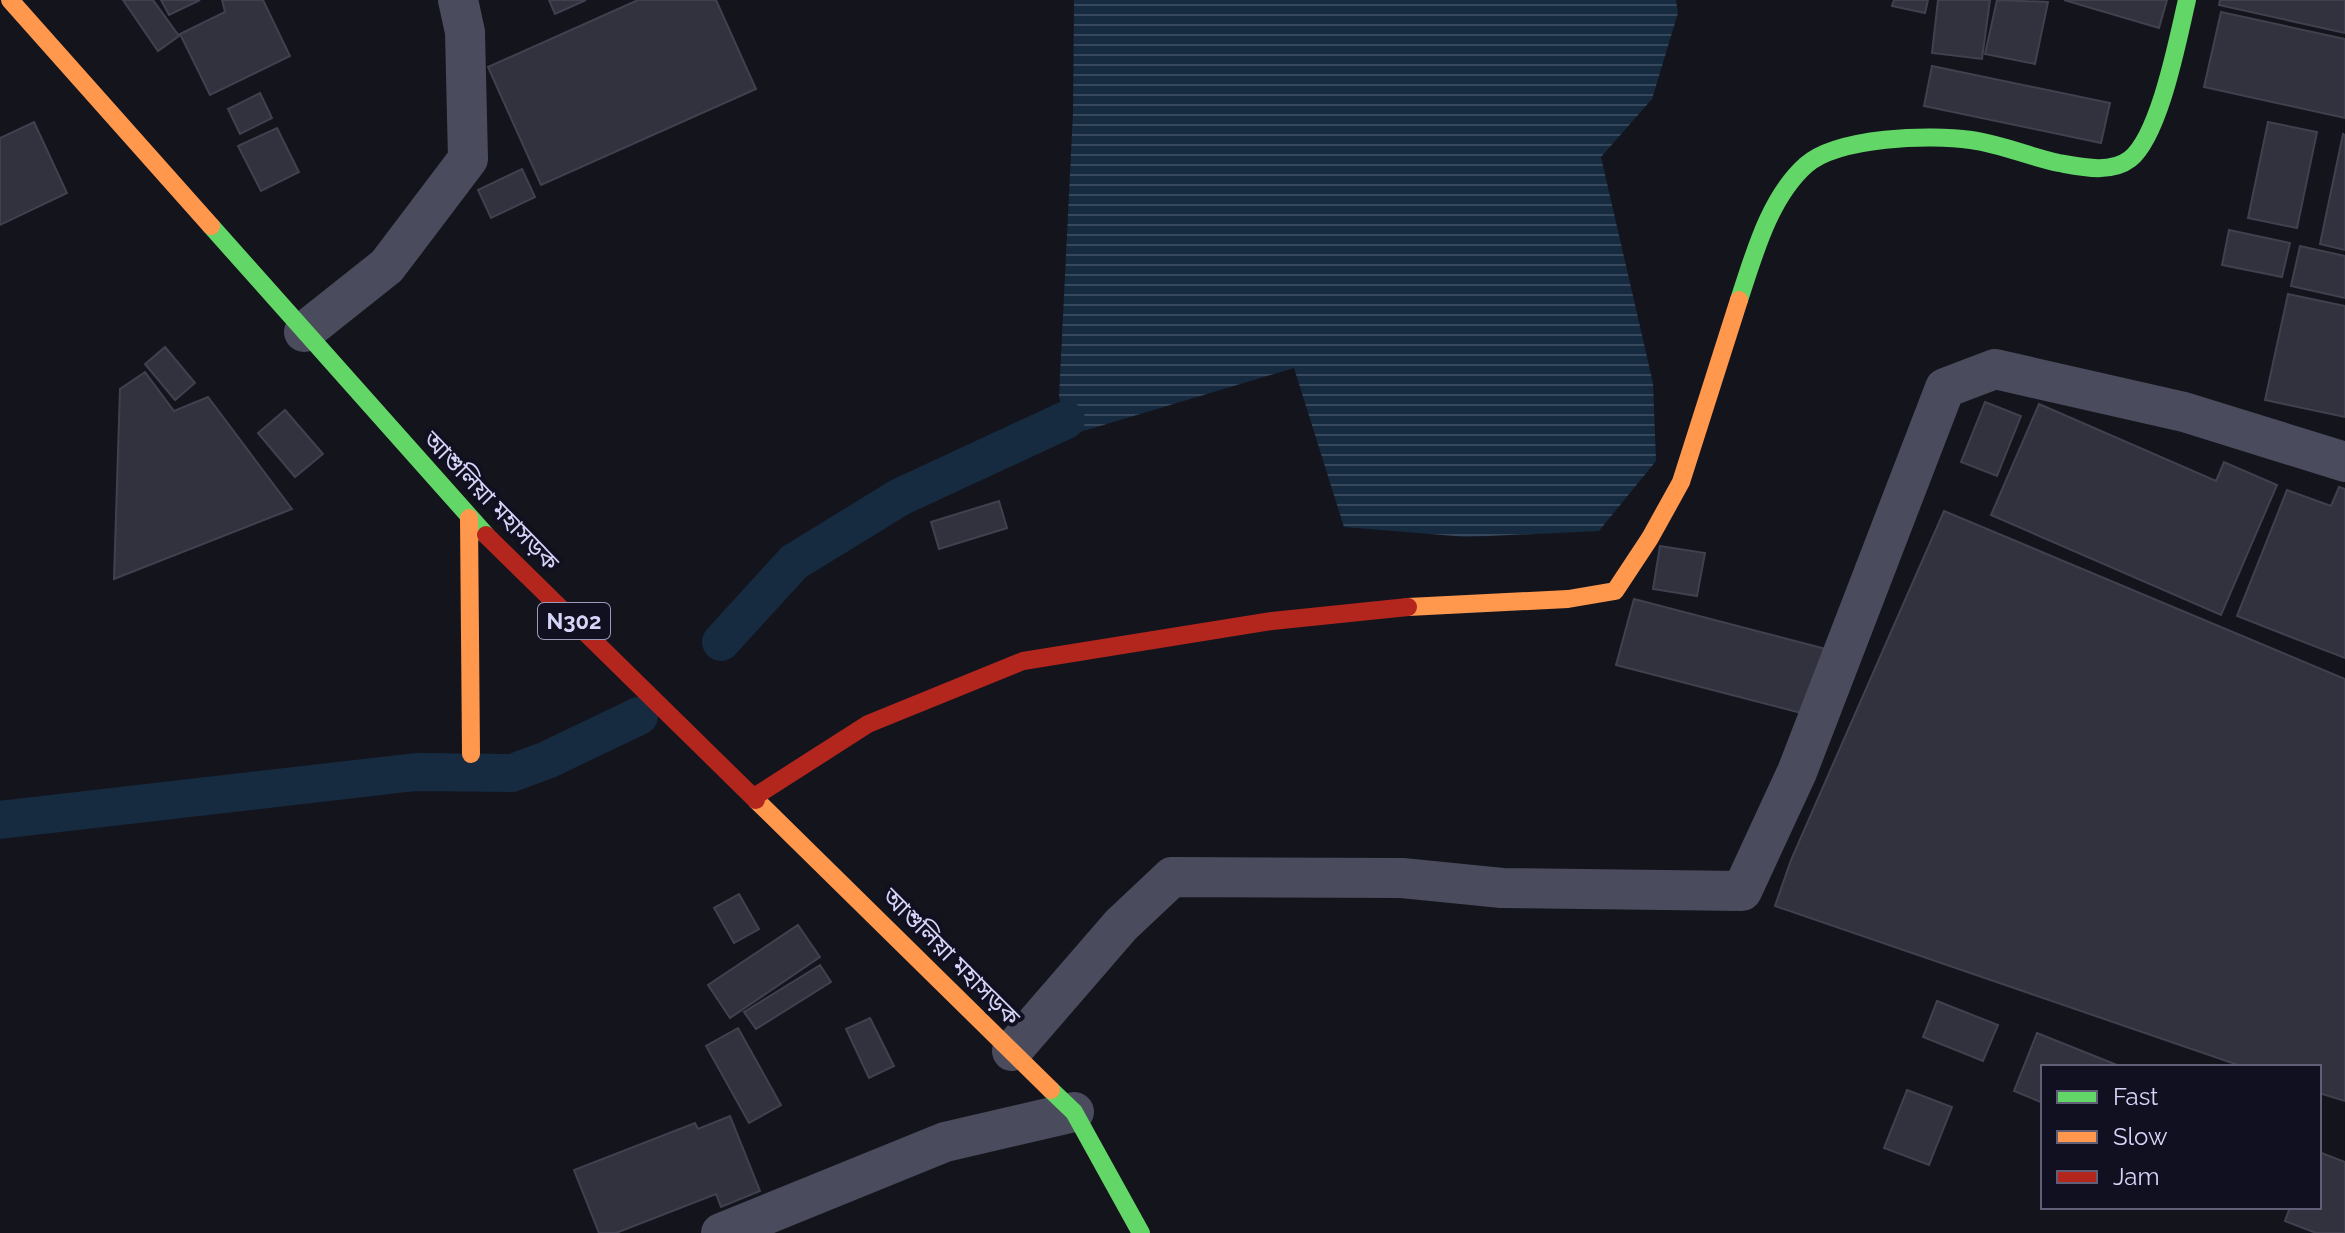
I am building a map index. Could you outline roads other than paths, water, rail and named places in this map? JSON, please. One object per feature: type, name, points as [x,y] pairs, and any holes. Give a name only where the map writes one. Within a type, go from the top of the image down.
[{"type":"main road","name":"আশুলিয়া মহাসড়ক","points":[[10,0],[469,518],[1074,1112],[1141,1233]]},
{"type":"main road","points":[[754,797],[868,724],[1023,661],[1272,621],[1462,602],[1568,599],[1615,591],[1681,482],[1753,262],[1783,189],[1799,172],[1835,150],[1861,142],[1971,139],[2071,165],[2116,168],[2132,157],[2156,110],[2187,0]]},
{"type":"main road","points":[[469,518],[471,754]]},
{"type":"street","points":[[304,332],[387,266],[468,159],[465,32],[458,0]]},
{"type":"street","points":[[1012,1051],[1121,925],[1172,877],[1387,877],[1502,888],[1742,891],[1797,772],[1945,388],[1995,369],[2026,374],[2184,412],[2345,462]]},
{"type":"street","points":[[721,1233],[945,1142],[1074,1112]]},
{"type":"water","points":[[1074,0],[1676,0],[1678,13],[1652,99],[1601,157],[1653,383],[1656,461],[1599,531],[1467,537],[1344,527],[1294,368],[1070,435],[1059,397],[1073,113]]},
{"type":"waterway","points":[[721,642],[794,562],[900,497],[1066,420]]},
{"type":"waterway","points":[[0,820],[416,772],[512,773],[547,760],[639,716]]}]
